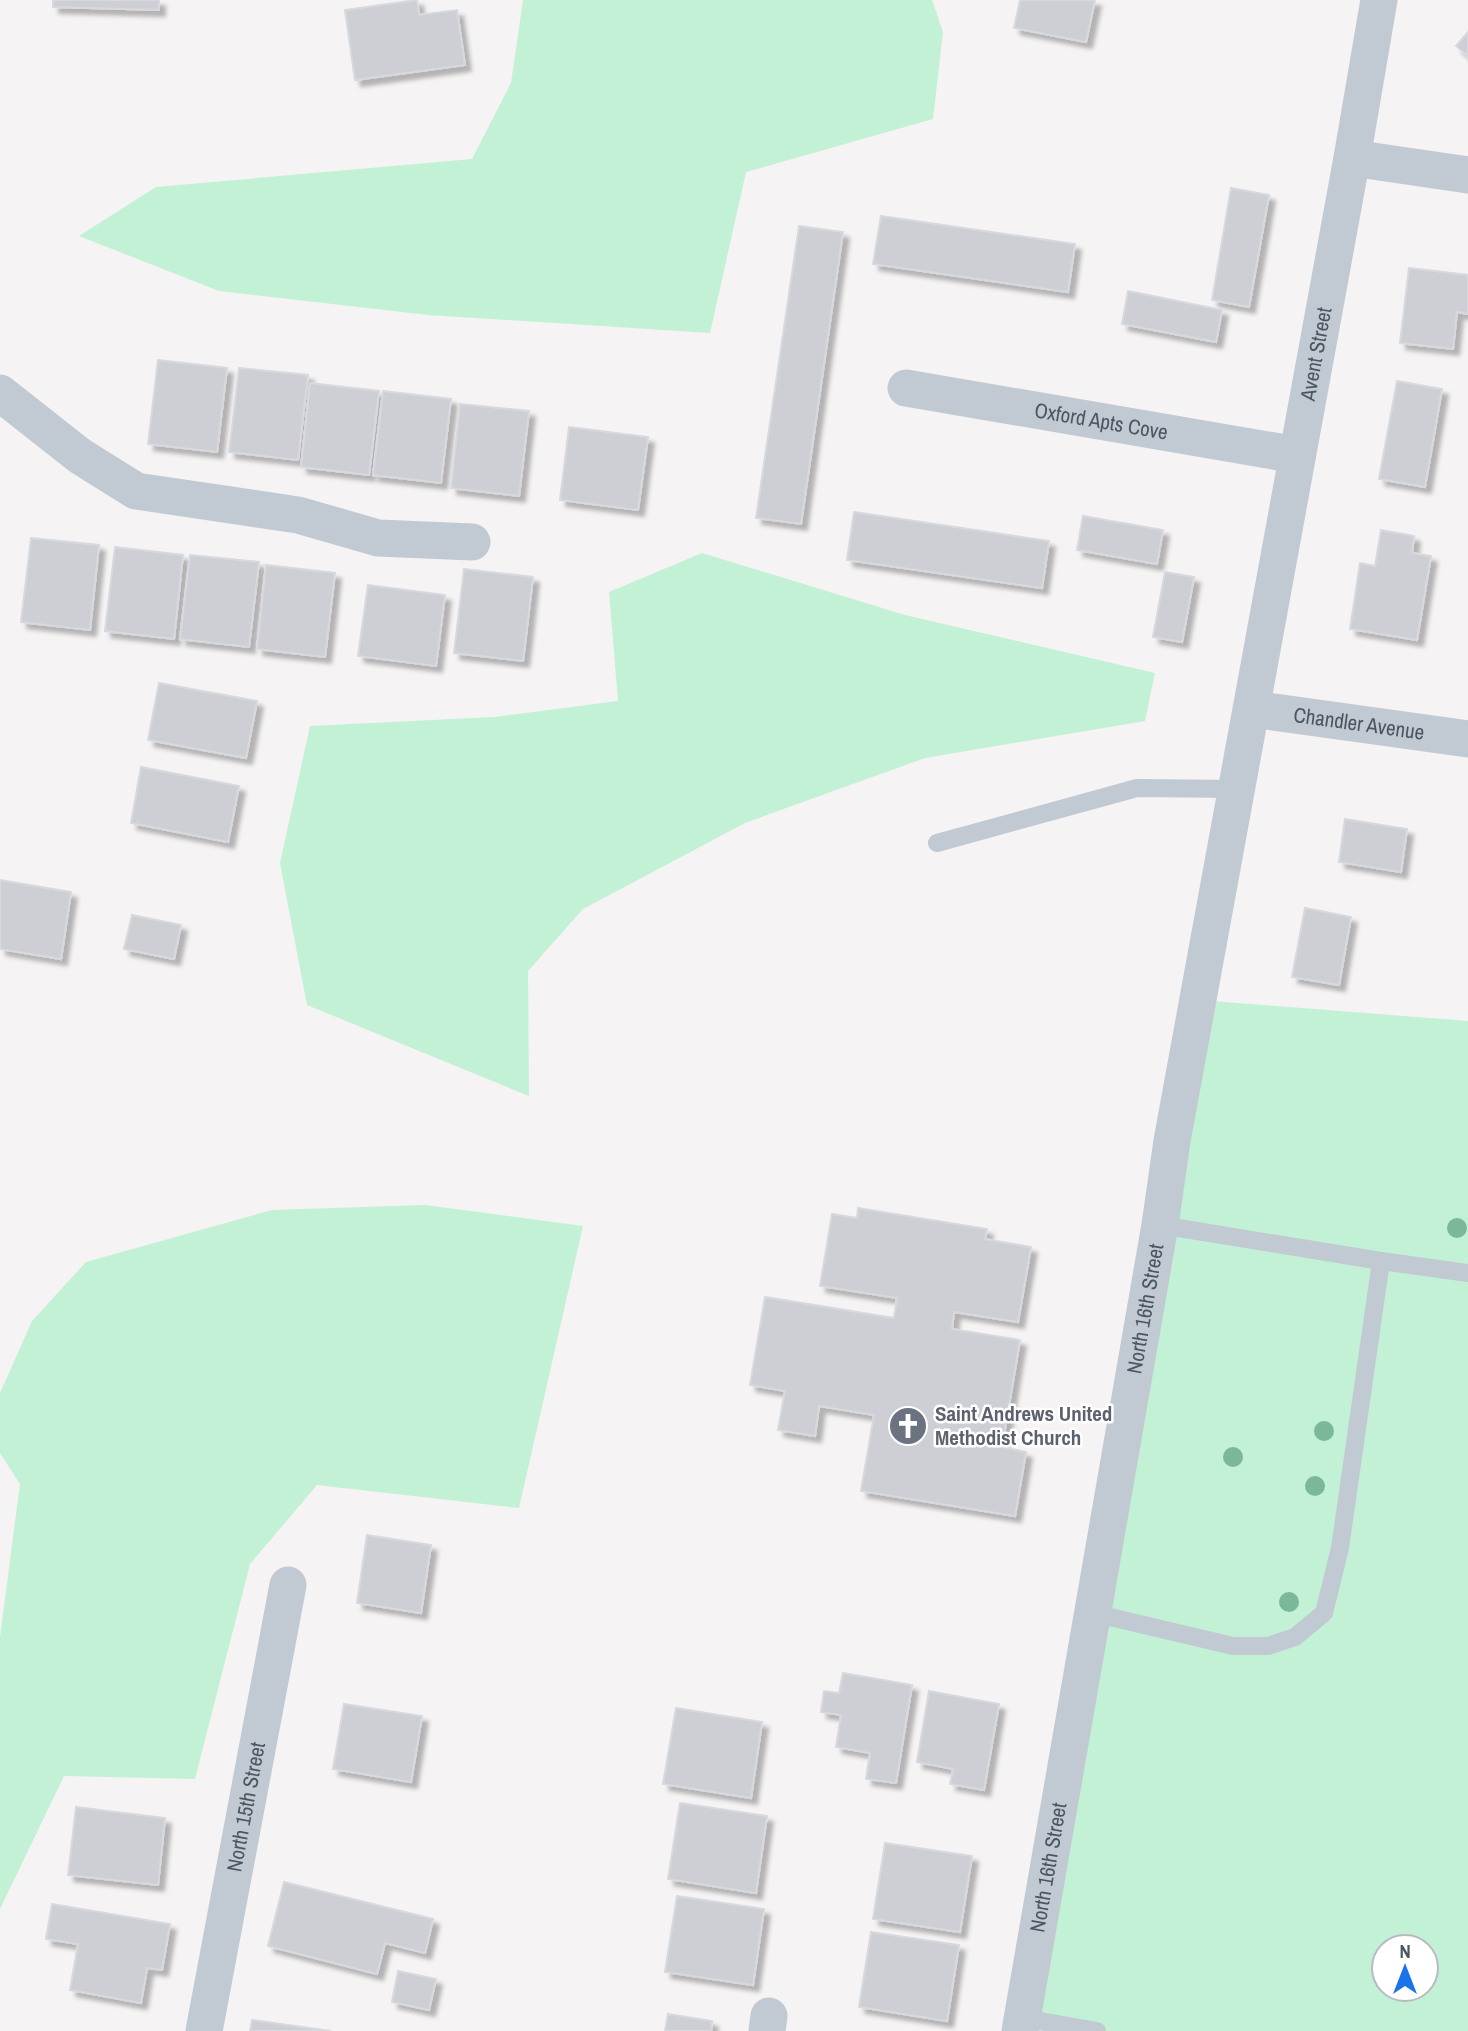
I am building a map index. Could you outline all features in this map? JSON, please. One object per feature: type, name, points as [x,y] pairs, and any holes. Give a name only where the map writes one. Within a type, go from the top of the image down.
[{"type":"street","name":"Avent Street","points":[[1252,709],[1379,0]]},
{"type":"street","points":[[1352,158],[1468,175]]},
{"type":"street","name":"Oxford Apts Cove","points":[[906,387],[1297,455]]},
{"type":"street","points":[[0,393],[80,456],[136,491],[298,515],[378,538],[472,542]]},
{"type":"street","name":"Chandler Avenue","points":[[1252,709],[1468,739]]},
{"type":"street","name":"North 16th Street","points":[[1021,2025],[1160,1225],[1172,1141],[1252,709]]},
{"type":"street","name":"North 15th Street","points":[[204,2031],[288,1585]]},
{"type":"lane","points":[[937,843],[1137,788],[1237,789]]},
{"type":"lane","points":[[1160,1225],[1468,1273]]},
{"type":"lane","points":[[1093,1613],[1233,1646],[1268,1646],[1295,1637],[1324,1613],[1340,1548],[1381,1261]]},
{"type":"lane","points":[[1021,2025],[1097,2031]]},
{"type":"green space","points":[[523,0],[932,0],[943,32],[933,119],[746,172],[710,333],[428,315],[219,291],[79,236],[156,187],[472,159],[511,83]]},
{"type":"green space","points":[[702,553],[905,615],[1155,673],[1145,721],[925,758],[745,823],[583,909],[528,971],[529,1096],[307,1005],[280,863],[310,726],[494,717],[618,701],[609,592]]},
{"type":"green space","points":[[1199,1000],[1468,1021],[1468,2031],[1020,2031]]},
{"type":"green space","points":[[425,1205],[583,1226],[519,1508],[317,1485],[250,1564],[195,1779],[64,1776],[0,1909],[0,1637],[20,1484],[0,1453],[0,1393],[32,1321],[86,1262],[272,1210]]},
{"type":"building","points":[[53,0],[159,0],[159,10],[53,7]]},
{"type":"building","points":[[417,0],[419,15],[457,10],[465,65],[355,80],[345,10]]},
{"type":"building","points":[[1020,0],[1095,0],[1086,42],[1014,28]]},
{"type":"building","points":[[1468,32],[1468,56],[1456,46]]},
{"type":"building","points":[[1231,188],[1269,195],[1249,307],[1212,300]]},
{"type":"building","points":[[881,216],[1075,244],[1068,292],[873,264]]},
{"type":"building","points":[[799,226],[843,232],[801,524],[756,518]]},
{"type":"building","points":[[1409,268],[1468,275],[1468,314],[1457,312],[1453,349],[1400,343]]},
{"type":"building","points":[[1128,291],[1222,310],[1216,342],[1122,324]]},
{"type":"building","points":[[158,360],[227,368],[217,452],[148,444]]},
{"type":"building","points":[[239,368],[308,375],[298,460],[229,452]]},
{"type":"building","points":[[1397,381],[1442,389],[1425,487],[1379,479]]},
{"type":"building","points":[[310,383],[379,391],[369,475],[301,467]]},
{"type":"building","points":[[383,391],[451,399],[441,483],[373,475]]},
{"type":"building","points":[[460,404],[529,411],[519,496],[451,488]]},
{"type":"building","points":[[569,427],[648,437],[638,510],[560,500]]},
{"type":"building","points":[[854,512],[1049,541],[1042,588],[847,560]]},
{"type":"building","points":[[1083,516],[1163,530],[1157,564],[1077,550]]},
{"type":"building","points":[[1381,530],[1414,536],[1412,553],[1431,556],[1417,640],[1350,629],[1360,563],[1375,566]]},
{"type":"building","points":[[31,538],[99,545],[90,630],[21,622]]},
{"type":"building","points":[[115,547],[183,555],[174,639],[105,631]]},
{"type":"building","points":[[190,555],[259,562],[249,647],[180,639]]},
{"type":"building","points":[[266,565],[335,573],[325,657],[257,649]]},
{"type":"building","points":[[464,569],[533,577],[523,661],[454,653]]},
{"type":"building","points":[[1165,572],[1194,577],[1182,642],[1153,637]]},
{"type":"building","points":[[368,585],[445,595],[436,666],[358,656]]},
{"type":"building","points":[[159,683],[257,701],[246,758],[148,740]]},
{"type":"building","points":[[141,767],[239,786],[228,842],[131,823]]},
{"type":"building","points":[[1345,819],[1407,829],[1401,872],[1339,862]]},
{"type":"building","points":[[0,880],[71,892],[61,959],[0,949]]},
{"type":"building","points":[[1305,908],[1351,917],[1339,985],[1292,977]]},
{"type":"building","points":[[132,915],[181,925],[174,959],[124,949]]},
{"type":"building","points":[[858,1208],[987,1229],[985,1239],[1031,1247],[1018,1322],[954,1312],[952,1329],[1020,1340],[1002,1447],[1026,1452],[1015,1516],[861,1491],[874,1415],[819,1406],[815,1436],[778,1430],[785,1391],[750,1385],[765,1297],[894,1318],[897,1298],[820,1286],[832,1214],[857,1218]]},
{"type":"building","points":[[367,1535],[431,1545],[421,1613],[357,1603]]},
{"type":"building","points":[[843,1673],[912,1685],[896,1783],[866,1779],[870,1753],[836,1747],[841,1715],[821,1712],[824,1691],[839,1693]]},
{"type":"building","points":[[929,1691],[999,1704],[984,1790],[950,1784],[953,1769],[917,1762]]},
{"type":"building","points":[[344,1704],[422,1716],[411,1782],[333,1769]]},
{"type":"building","points":[[676,1708],[762,1722],[751,1798],[663,1784]]},
{"type":"building","points":[[680,1803],[767,1816],[756,1893],[668,1879]]},
{"type":"building","points":[[76,1807],[165,1818],[158,1885],[68,1875]]},
{"type":"building","points":[[885,1843],[972,1856],[960,1932],[873,1919]]},
{"type":"building","points":[[284,1882],[433,1919],[425,1953],[385,1943],[377,1974],[268,1946]]},
{"type":"building","points":[[677,1896],[764,1909],[753,1985],[665,1972]]},
{"type":"building","points":[[52,1904],[170,1924],[162,1970],[147,1968],[141,2003],[70,1990],[78,1944],[46,1939]]},
{"type":"building","points":[[871,1932],[959,1945],[947,2021],[859,2007]]},
{"type":"building","points":[[398,1971],[436,1979],[429,2010],[392,2002]]},
{"type":"building","points":[[668,2014],[712,2021],[711,2031],[665,2031]]},
{"type":"building","points":[[252,2020],[331,2031],[250,2031]]},
{"type":"place","name":"Saint Andrews United Methodist Church","points":[[908,1426]]}]
